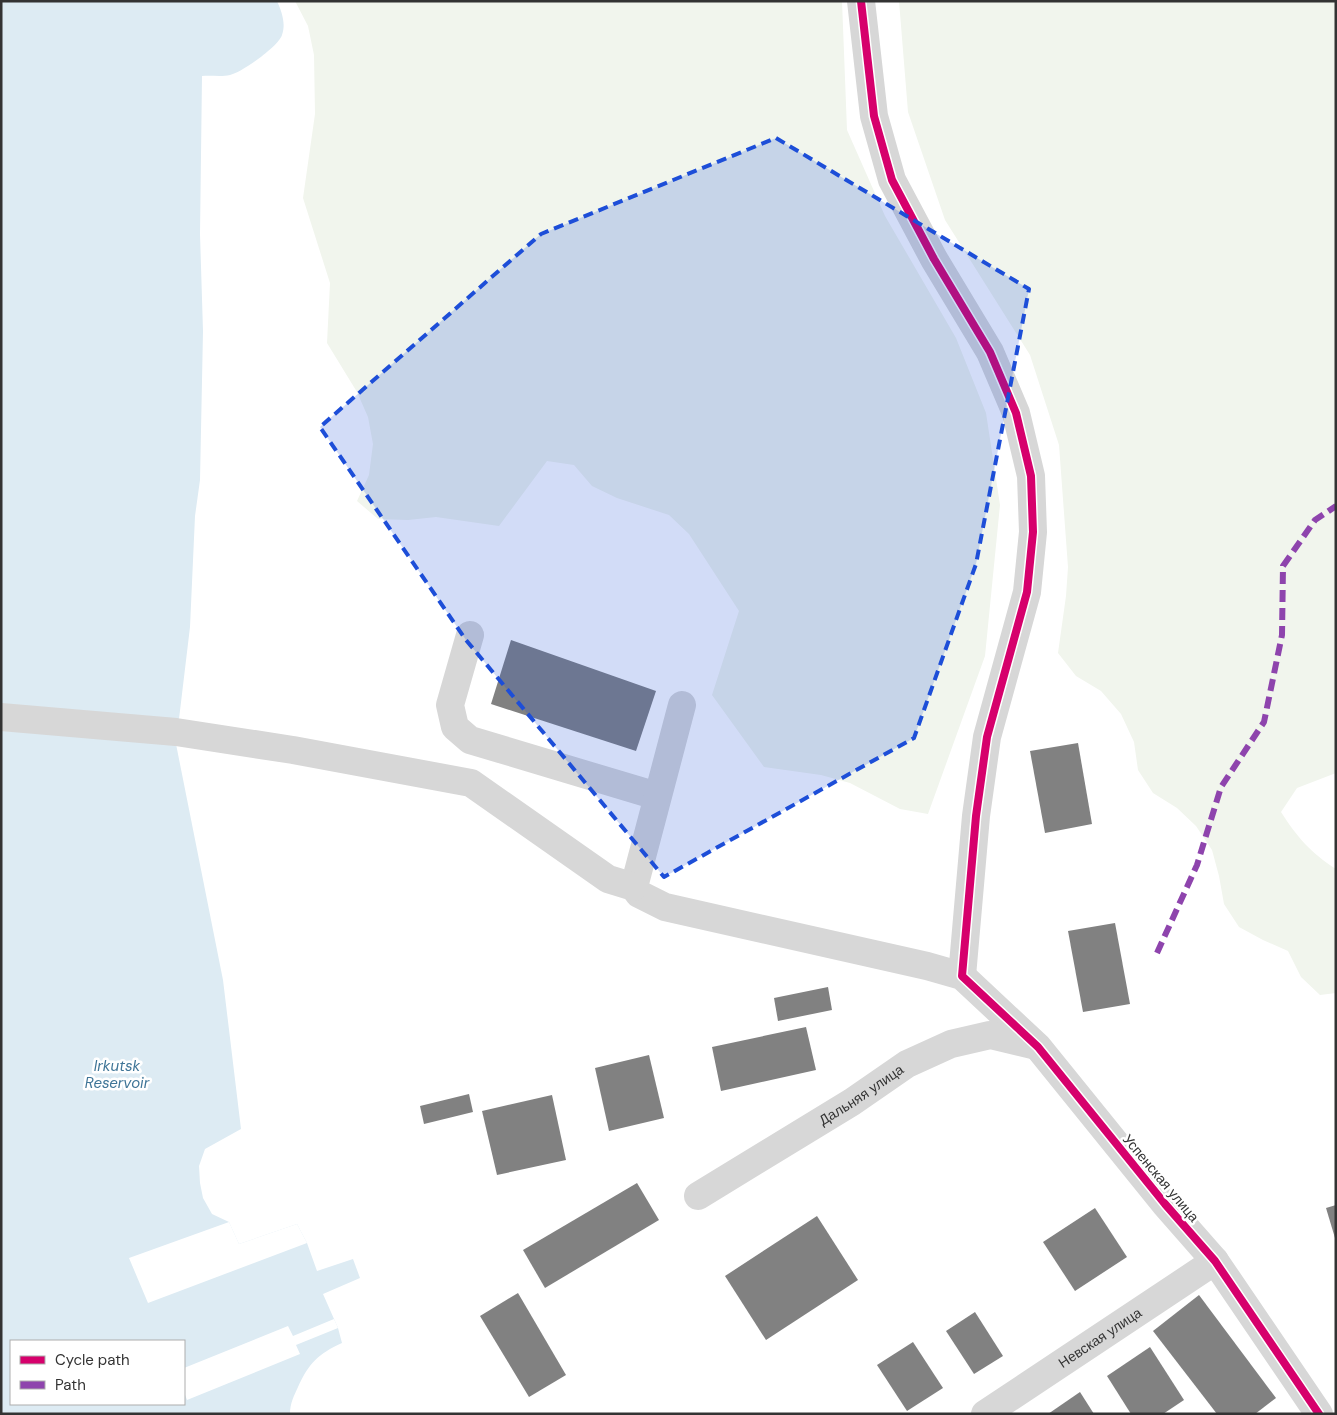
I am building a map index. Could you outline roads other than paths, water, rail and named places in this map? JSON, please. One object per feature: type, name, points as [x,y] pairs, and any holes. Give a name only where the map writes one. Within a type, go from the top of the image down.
[{"type":"street","points":[[1,717],[176,732],[293,750],[471,783],[608,879],[634,887],[639,894],[665,907],[927,966],[962,976],[976,816],[987,737],[1027,592],[1033,532],[1031,476],[1016,413],[990,352],[934,259],[892,180],[874,116],[861,1]]},
{"type":"street","points":[[470,636],[450,705],[455,727],[470,740],[657,796]]},
{"type":"street","points":[[634,887],[682,704]]},
{"type":"street","name":"Успенская улица","points":[[962,976],[1038,1046],[1165,1204],[1215,1261],[1319,1414]]},
{"type":"street","name":"Дальняя улица","points":[[698,1196],[852,1102],[907,1064],[951,1044],[990,1035],[1038,1046]]},
{"type":"street","name":"Невская улица","points":[[985,1414],[1215,1261]]},
{"type":"water","name":"Irkutsk Reservoir","points":[[1,1],[277,1],[282,14],[284,27],[282,35],[274,46],[259,58],[227,76],[202,76],[200,234],[203,331],[200,480],[195,516],[190,627],[176,744],[223,980],[241,1129],[205,1149],[199,1166],[203,1198],[212,1214],[229,1222],[239,1244],[297,1224],[307,1243],[317,1271],[353,1259],[360,1278],[323,1294],[338,1328],[342,1343],[320,1355],[310,1365],[294,1397],[290,1414],[1,1414]]}]
